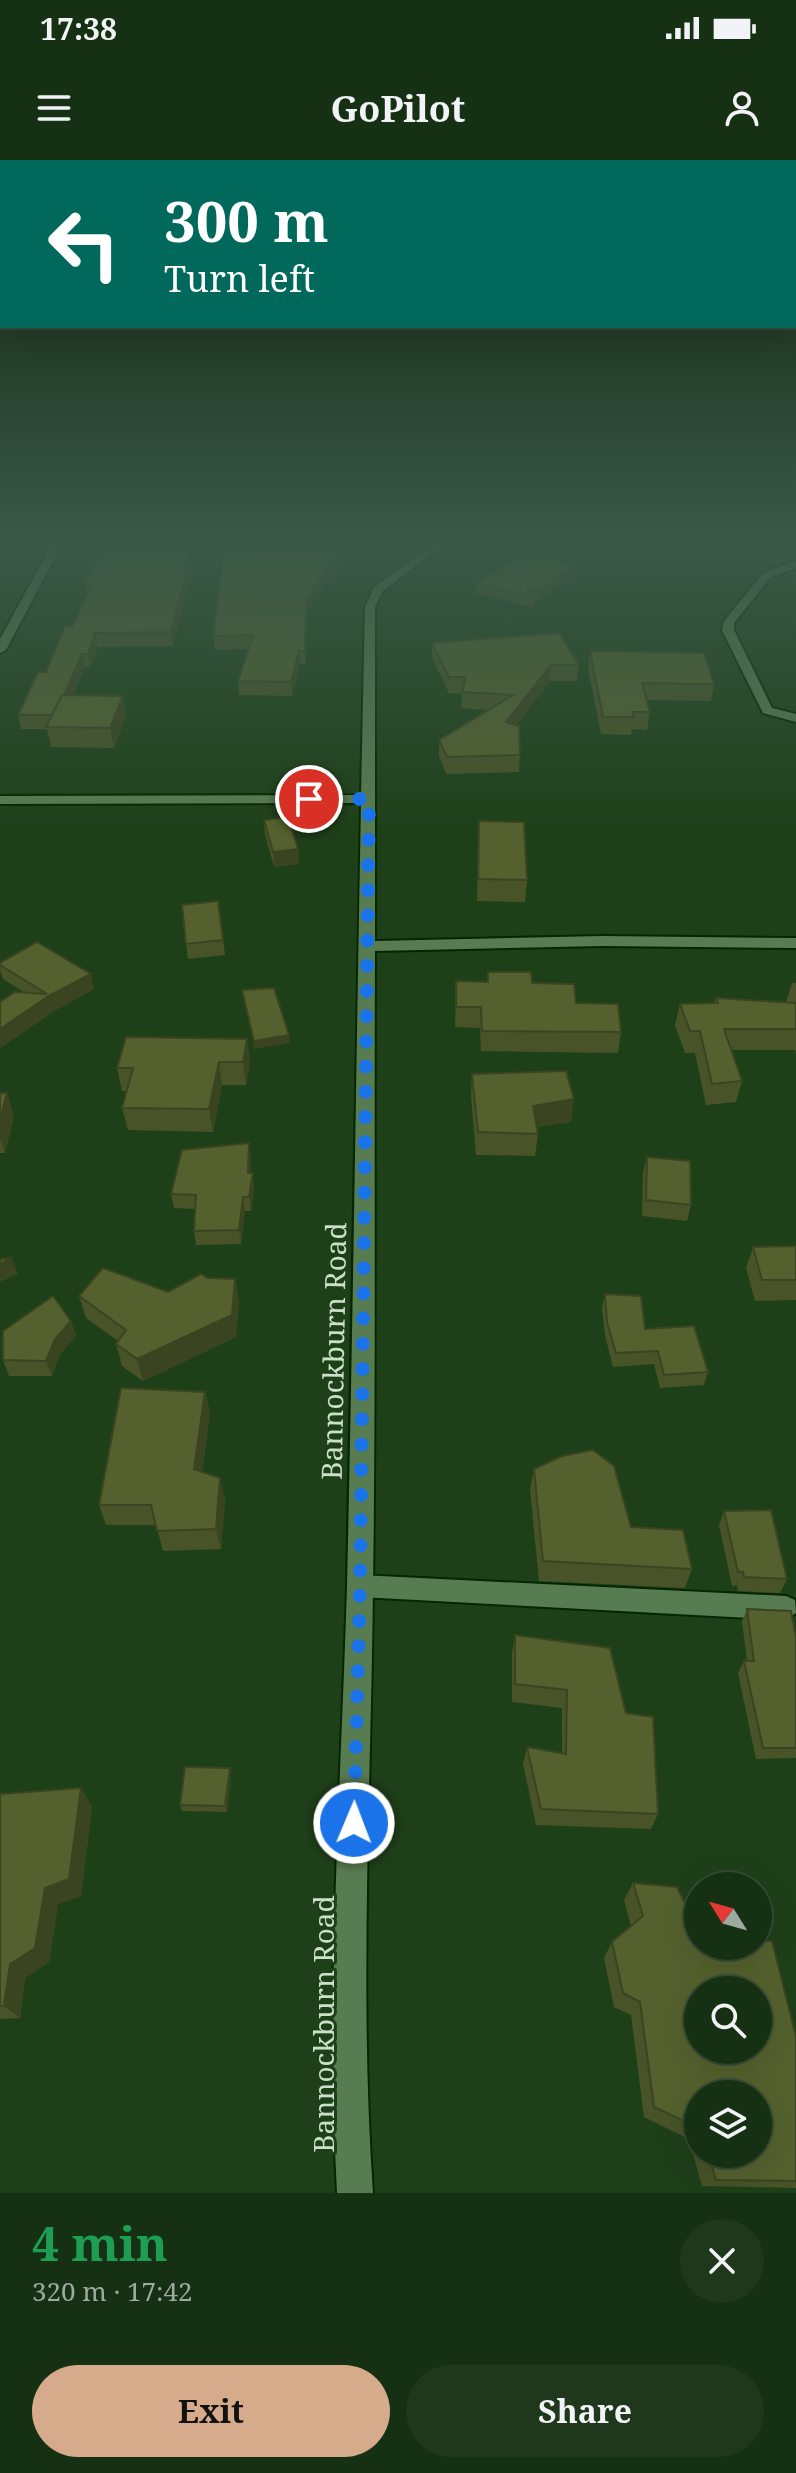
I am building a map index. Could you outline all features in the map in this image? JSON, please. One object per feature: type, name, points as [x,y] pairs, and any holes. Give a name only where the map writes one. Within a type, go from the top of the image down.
[{"type":"street","name":"Bannockburn Road","points":[[355,2193],[350,2113],[349,2002],[360,1586],[368,946],[367,728],[370,639]]},
{"type":"street","points":[[732,639],[767,710],[796,718]]},
{"type":"street","points":[[0,800],[369,799]]},
{"type":"street","points":[[368,946],[603,941],[796,943]]},
{"type":"lane","points":[[360,1586],[786,1608]]},
{"type":"building","points":[[60,639],[93,639],[88,654],[82,654],[52,715],[18,715],[38,672],[46,672]]},
{"type":"building","points":[[252,639],[305,639],[305,651],[299,651],[291,682],[238,681]]},
{"type":"building","points":[[484,639],[563,639],[579,665],[551,665],[506,722],[519,726],[520,755],[447,757],[439,740],[513,695],[462,692],[466,677],[449,677],[432,643]]},
{"type":"building","points":[[590,651],[704,653],[714,684],[642,683],[650,712],[632,712],[634,717],[603,717]]},
{"type":"building","points":[[62,695],[123,696],[110,728],[46,727]]},
{"type":"building","points":[[288,817],[298,849],[273,852],[264,820]]},
{"type":"building","points":[[479,821],[524,822],[527,880],[478,879]]},
{"type":"building","points":[[218,901],[223,940],[186,944],[182,905]]},
{"type":"building","points":[[37,942],[91,974],[50,995],[0,1029],[0,1002],[15,992],[47,994],[0,965]]},
{"type":"building","points":[[488,972],[531,972],[532,983],[574,984],[576,1003],[618,1004],[621,1032],[482,1031],[481,1007],[456,1007],[456,981],[488,982]]},
{"type":"building","points":[[274,988],[289,1035],[254,1041],[242,990]]},
{"type":"building","points":[[716,998],[796,1003],[796,1029],[724,1029],[742,1081],[712,1084],[700,1031],[690,1031],[680,1004],[718,1003]]},
{"type":"building","points":[[126,1037],[247,1039],[243,1062],[219,1062],[209,1109],[122,1108],[133,1068],[117,1068]]},
{"type":"building","points":[[566,1071],[574,1099],[533,1106],[538,1134],[478,1132],[472,1074]]},
{"type":"building","points":[[0,1093],[7,1093],[0,1119]]},
{"type":"building","points":[[249,1143],[248,1173],[253,1173],[249,1197],[243,1197],[239,1230],[194,1231],[196,1195],[171,1194],[182,1150]]},
{"type":"building","points":[[647,1157],[690,1161],[691,1205],[646,1200]]},
{"type":"building","points":[[796,1246],[796,1280],[762,1280],[753,1247]]},
{"type":"building","points":[[103,1268],[168,1292],[201,1274],[208,1278],[235,1279],[232,1315],[137,1359],[116,1344],[126,1330],[79,1296]]},
{"type":"building","points":[[605,1294],[641,1296],[645,1329],[694,1326],[708,1372],[664,1375],[658,1351],[616,1353],[607,1322]]},
{"type":"building","points":[[53,1296],[71,1321],[55,1339],[46,1361],[3,1360],[3,1331]]},
{"type":"building","points":[[121,1388],[205,1392],[194,1469],[220,1478],[216,1529],[157,1531],[151,1505],[99,1505]]},
{"type":"building","points":[[593,1450],[614,1466],[631,1527],[683,1530],[692,1569],[543,1561],[534,1469],[562,1456]]},
{"type":"building","points":[[771,1510],[787,1579],[744,1577],[743,1572],[738,1572],[724,1511]]},
{"type":"building","points":[[747,1609],[791,1611],[796,1638],[796,1748],[763,1748],[744,1661],[754,1661]]},
{"type":"building","points":[[515,1635],[610,1648],[626,1713],[653,1717],[658,1814],[541,1809],[527,1747],[566,1754],[567,1690],[515,1684]]},
{"type":"building","points":[[185,1767],[230,1768],[225,1806],[180,1805]]},
{"type":"building","points":[[81,1788],[69,1879],[45,1888],[35,1948],[10,1964],[4,2006],[0,2006],[0,1794]]},
{"type":"building","points":[[633,1883],[677,1887],[684,1901],[684,1960],[772,1960],[772,1941],[796,2037],[796,2181],[716,2180],[712,2168],[772,2168],[772,2080],[684,2080],[684,2121],[654,2107],[640,2002],[623,1993],[612,1942],[643,1916]]},
{"type":"route","points":[[309,799],[369,799],[360,1586],[354,1823]]}]
